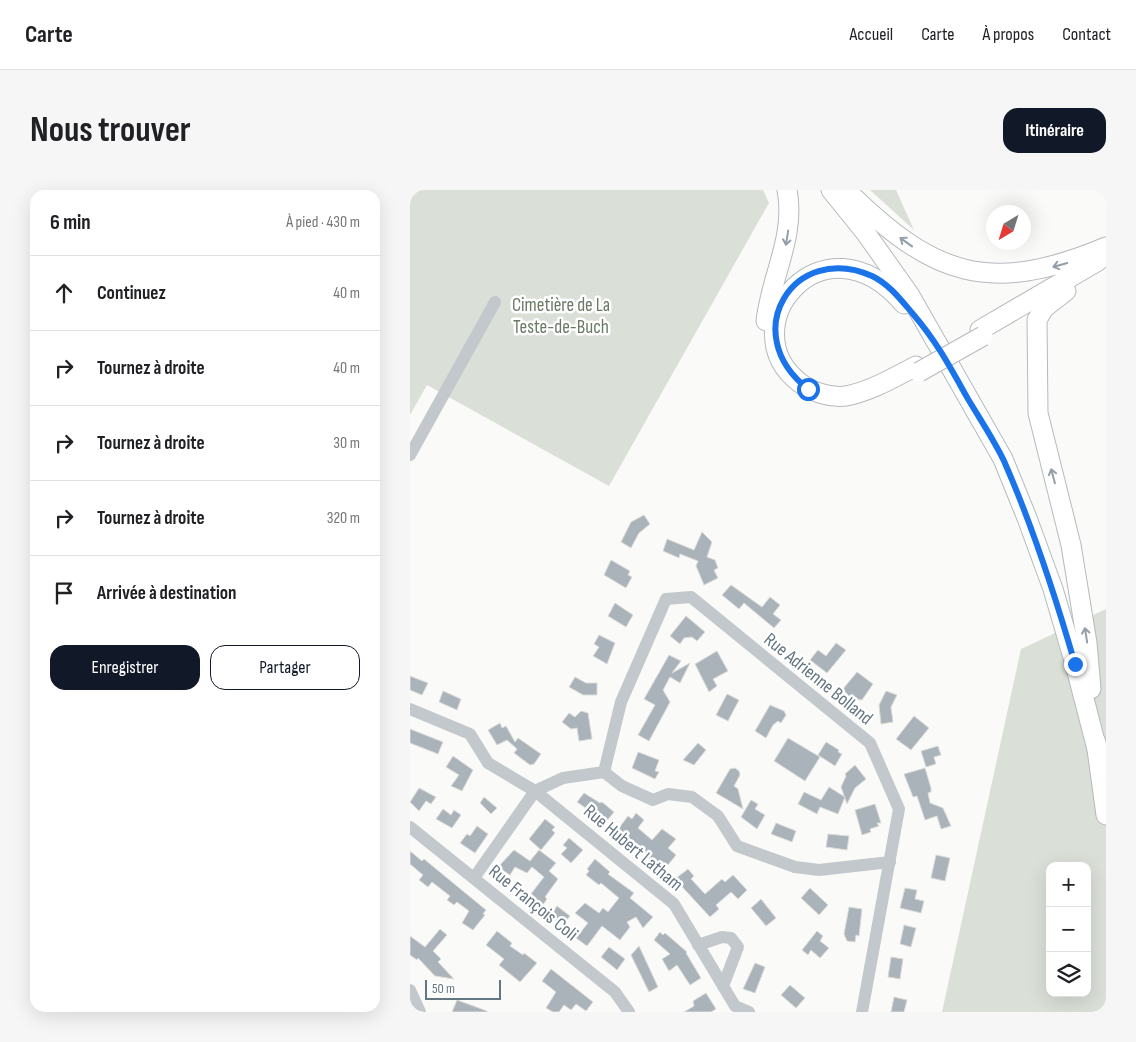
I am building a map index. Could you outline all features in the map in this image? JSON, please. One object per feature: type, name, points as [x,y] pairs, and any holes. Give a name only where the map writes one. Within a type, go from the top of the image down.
[{"type":"main road","points":[[787,190],[790,220],[785,248],[770,298],[765,330],[771,362],[783,380],[803,398],[830,405],[843,405],[865,400],[982,333],[1066,291],[1106,266]]},
{"type":"main road","points":[[831,190],[865,232],[909,294],[1003,459],[1027,518],[1067,636],[1098,753]]},
{"type":"main road","points":[[846,190],[877,221],[912,247],[946,264],[977,272],[1006,274],[1042,270],[1077,260],[1106,247]]},
{"type":"main road","points":[[982,333],[1106,257]]},
{"type":"main road","points":[[917,369],[862,392],[844,396],[825,395],[808,389],[793,377],[784,364],[775,338],[778,311],[792,289],[807,276],[835,267],[853,270],[873,276],[891,288],[935,340]]},
{"type":"main road","points":[[1066,291],[1044,308],[1037,320],[1038,413],[1042,437],[1071,545],[1087,643],[1106,815]]},
{"type":"street","points":[[410,455],[495,302]]},
{"type":"street","name":"Rue Adrienne Bolland","points":[[604,772],[620,702],[666,599],[691,597],[870,743],[899,809],[862,1012]]},
{"type":"street","name":"Rue Hubert Latham","points":[[410,710],[470,734],[488,764],[535,791],[674,904],[735,1006],[750,1012]]},
{"type":"street","points":[[474,878],[535,791],[563,778],[604,772],[622,786],[653,800],[668,794],[692,797],[718,816],[737,846],[795,867],[819,870],[890,862]]},
{"type":"street","name":"Rue François Coli","points":[[410,827],[615,992],[629,1012]]},
{"type":"street","points":[[698,945],[722,937],[731,938],[738,948],[723,986]]},
{"type":"street","points":[[410,990],[420,1012]]},
{"type":"green space","name":"Cimetière de La Teste-de-Buch","points":[[410,190],[763,190],[769,203],[609,486],[427,385],[410,415]]},
{"type":"green space","points":[[870,190],[896,190],[914,230]]},
{"type":"green space","points":[[1106,609],[1106,1012],[942,1012],[1021,649]]},
{"type":"building","points":[[644,515],[650,524],[639,533],[631,548],[621,542],[631,522]]},
{"type":"building","points":[[702,532],[712,542],[707,557],[715,560],[718,568],[714,570],[718,578],[704,585],[696,566],[698,561],[680,554],[679,558],[663,551],[667,539],[694,550]]},
{"type":"building","points":[[611,560],[630,571],[628,575],[632,577],[626,588],[604,575]]},
{"type":"building","points":[[731,585],[762,607],[770,597],[780,605],[773,614],[781,620],[774,628],[744,603],[739,609],[722,595]]},
{"type":"building","points":[[615,603],[633,615],[626,627],[608,616]]},
{"type":"building","points":[[686,616],[705,632],[697,641],[692,637],[684,638],[680,644],[670,636]]},
{"type":"building","points":[[599,635],[615,643],[607,664],[593,656],[599,647],[594,644]]},
{"type":"building","points":[[836,643],[846,650],[827,673],[810,660],[818,650],[826,656]]},
{"type":"building","points":[[717,651],[728,671],[713,679],[717,686],[709,692],[695,664]]},
{"type":"building","points":[[669,655],[681,661],[672,673],[690,663],[680,683],[670,677],[663,690],[670,702],[649,741],[638,735],[655,705],[644,699]]},
{"type":"building","points":[[857,672],[873,684],[862,700],[851,699],[843,689]]},
{"type":"building","points":[[410,676],[428,683],[422,695],[410,690]]},
{"type":"building","points":[[575,677],[586,683],[597,683],[597,695],[583,695],[569,687]]},
{"type":"building","points":[[443,691],[461,699],[457,710],[439,702]]},
{"type":"building","points":[[886,691],[897,695],[891,707],[893,722],[881,724],[879,705]]},
{"type":"building","points":[[727,694],[739,700],[728,721],[716,715]]},
{"type":"building","points":[[770,705],[784,711],[786,715],[781,723],[778,721],[773,725],[766,738],[755,731]]},
{"type":"building","points":[[581,711],[588,713],[592,739],[579,741],[577,728],[571,729],[562,722],[569,713],[575,717]]},
{"type":"building","points":[[914,716],[929,728],[911,750],[896,739]]},
{"type":"building","points":[[500,723],[502,728],[506,726],[515,742],[518,738],[541,754],[534,764],[530,765],[514,753],[517,749],[507,740],[497,745],[488,730]]},
{"type":"building","points":[[410,729],[443,742],[438,754],[410,743]]},
{"type":"building","points":[[788,738],[820,757],[805,781],[774,761]]},
{"type":"building","points":[[826,742],[842,754],[835,766],[818,755]]},
{"type":"building","points":[[698,743],[706,750],[694,765],[683,760]]},
{"type":"building","points":[[938,746],[941,755],[934,757],[936,764],[926,767],[921,751]]},
{"type":"building","points":[[638,752],[659,760],[655,771],[659,772],[655,779],[632,768]]},
{"type":"building","points":[[453,756],[473,770],[462,791],[451,786],[459,775],[446,767]]},
{"type":"building","points":[[855,765],[866,779],[855,788],[847,804],[841,787],[846,776],[845,774]]},
{"type":"building","points":[[735,768],[739,771],[740,775],[734,786],[738,789],[743,809],[716,793],[730,769]]},
{"type":"building","points":[[925,768],[931,788],[931,792],[928,793],[930,803],[943,808],[951,826],[941,829],[937,816],[925,820],[917,796],[913,797],[904,774]]},
{"type":"building","points":[[829,787],[845,797],[838,814],[820,807],[817,814],[798,804],[804,792],[821,800]]},
{"type":"building","points":[[419,788],[436,797],[431,804],[426,801],[419,811],[410,802]]},
{"type":"building","points":[[584,793],[600,803],[602,802],[614,812],[606,822],[577,802]]},
{"type":"building","points":[[484,797],[497,808],[491,814],[480,803]]},
{"type":"building","points":[[751,800],[758,804],[755,809],[765,815],[757,829],[741,817]]},
{"type":"building","points":[[875,804],[881,823],[877,823],[879,826],[870,829],[871,832],[862,835],[855,810]]},
{"type":"building","points":[[443,809],[451,815],[454,810],[461,815],[452,828],[436,819]]},
{"type":"building","points":[[636,813],[644,820],[638,828],[652,840],[662,829],[676,839],[668,848],[676,855],[663,871],[616,832],[628,816],[632,819]]},
{"type":"building","points":[[545,819],[555,827],[552,830],[555,833],[541,850],[529,839]]},
{"type":"building","points":[[776,823],[796,831],[792,842],[771,834]]},
{"type":"building","points":[[477,826],[488,834],[475,853],[460,843],[467,834],[470,836]]},
{"type":"building","points":[[828,834],[849,836],[847,850],[826,847]]},
{"type":"building","points":[[569,838],[583,850],[571,863],[561,854],[567,848],[563,845]]},
{"type":"building","points":[[514,850],[530,861],[539,850],[556,863],[549,871],[558,879],[545,897],[547,899],[540,909],[527,899],[544,877],[532,867],[527,873],[515,867],[510,875],[498,867]]},
{"type":"building","points":[[410,851],[422,861],[424,859],[486,910],[483,914],[485,915],[473,930],[462,923],[469,911],[457,902],[454,905],[447,900],[450,896],[432,882],[428,887],[419,880],[423,875],[410,864]]},
{"type":"building","points":[[936,855],[950,858],[945,881],[931,878]]},
{"type":"building","points":[[595,859],[610,872],[608,874],[634,893],[630,898],[653,917],[643,928],[636,917],[627,922],[630,927],[620,940],[602,926],[587,946],[576,938],[588,923],[575,913],[585,903],[599,913],[603,908],[608,912],[619,898],[601,883],[599,885],[586,875],[589,871],[587,869]]},
{"type":"building","points":[[688,869],[694,876],[691,879],[705,894],[722,879],[725,882],[733,875],[747,890],[738,899],[731,892],[716,905],[719,909],[710,917],[675,879]]},
{"type":"building","points":[[810,888],[828,905],[819,915],[801,898]]},
{"type":"building","points":[[905,888],[917,890],[915,899],[924,901],[921,913],[900,908]]},
{"type":"building","points":[[761,899],[776,918],[766,926],[751,908]]},
{"type":"building","points":[[557,906],[570,916],[562,926],[550,917]]},
{"type":"building","points":[[849,907],[862,909],[859,936],[856,935],[855,942],[847,941],[844,934]]},
{"type":"building","points":[[904,925],[916,928],[911,947],[900,944]]},
{"type":"building","points":[[440,929],[447,935],[433,951],[441,959],[438,962],[454,979],[435,976],[418,958],[417,960],[410,955],[410,936],[425,947]]},
{"type":"building","points":[[497,931],[512,943],[510,946],[523,955],[524,953],[537,963],[520,982],[499,965],[504,959],[486,945]]},
{"type":"building","points":[[817,931],[823,936],[820,941],[829,948],[820,958],[811,950],[808,955],[802,950]]},
{"type":"building","points":[[660,932],[663,935],[665,933],[687,952],[701,978],[690,985],[677,965],[669,971],[662,959],[670,954],[654,940]]},
{"type":"building","points":[[639,946],[658,987],[649,992],[631,955]]},
{"type":"building","points":[[609,947],[625,959],[617,970],[601,957]]},
{"type":"building","points":[[891,957],[903,959],[900,979],[888,977]]},
{"type":"building","points":[[755,963],[765,967],[755,993],[743,989]]},
{"type":"building","points":[[551,969],[593,1002],[586,1011],[576,1004],[571,1010],[564,1005],[559,1012],[553,1012],[546,1008],[556,992],[542,981]]},
{"type":"building","points":[[790,985],[805,998],[796,1008],[781,995]]},
{"type":"building","points":[[706,993],[716,1009],[711,1012],[684,1012],[694,1006],[693,1001]]},
{"type":"building","points":[[894,997],[907,1000],[904,1012],[891,1012]]},
{"type":"building","points":[[457,1000],[487,1011],[487,1012],[452,1012]]},
{"type":"route","points":[[808,389],[793,377],[784,364],[776,344],[775,333],[778,311],[792,289],[807,276],[835,267],[873,276],[891,288],[935,340],[1003,459],[1053,589],[1075,664]]}]
